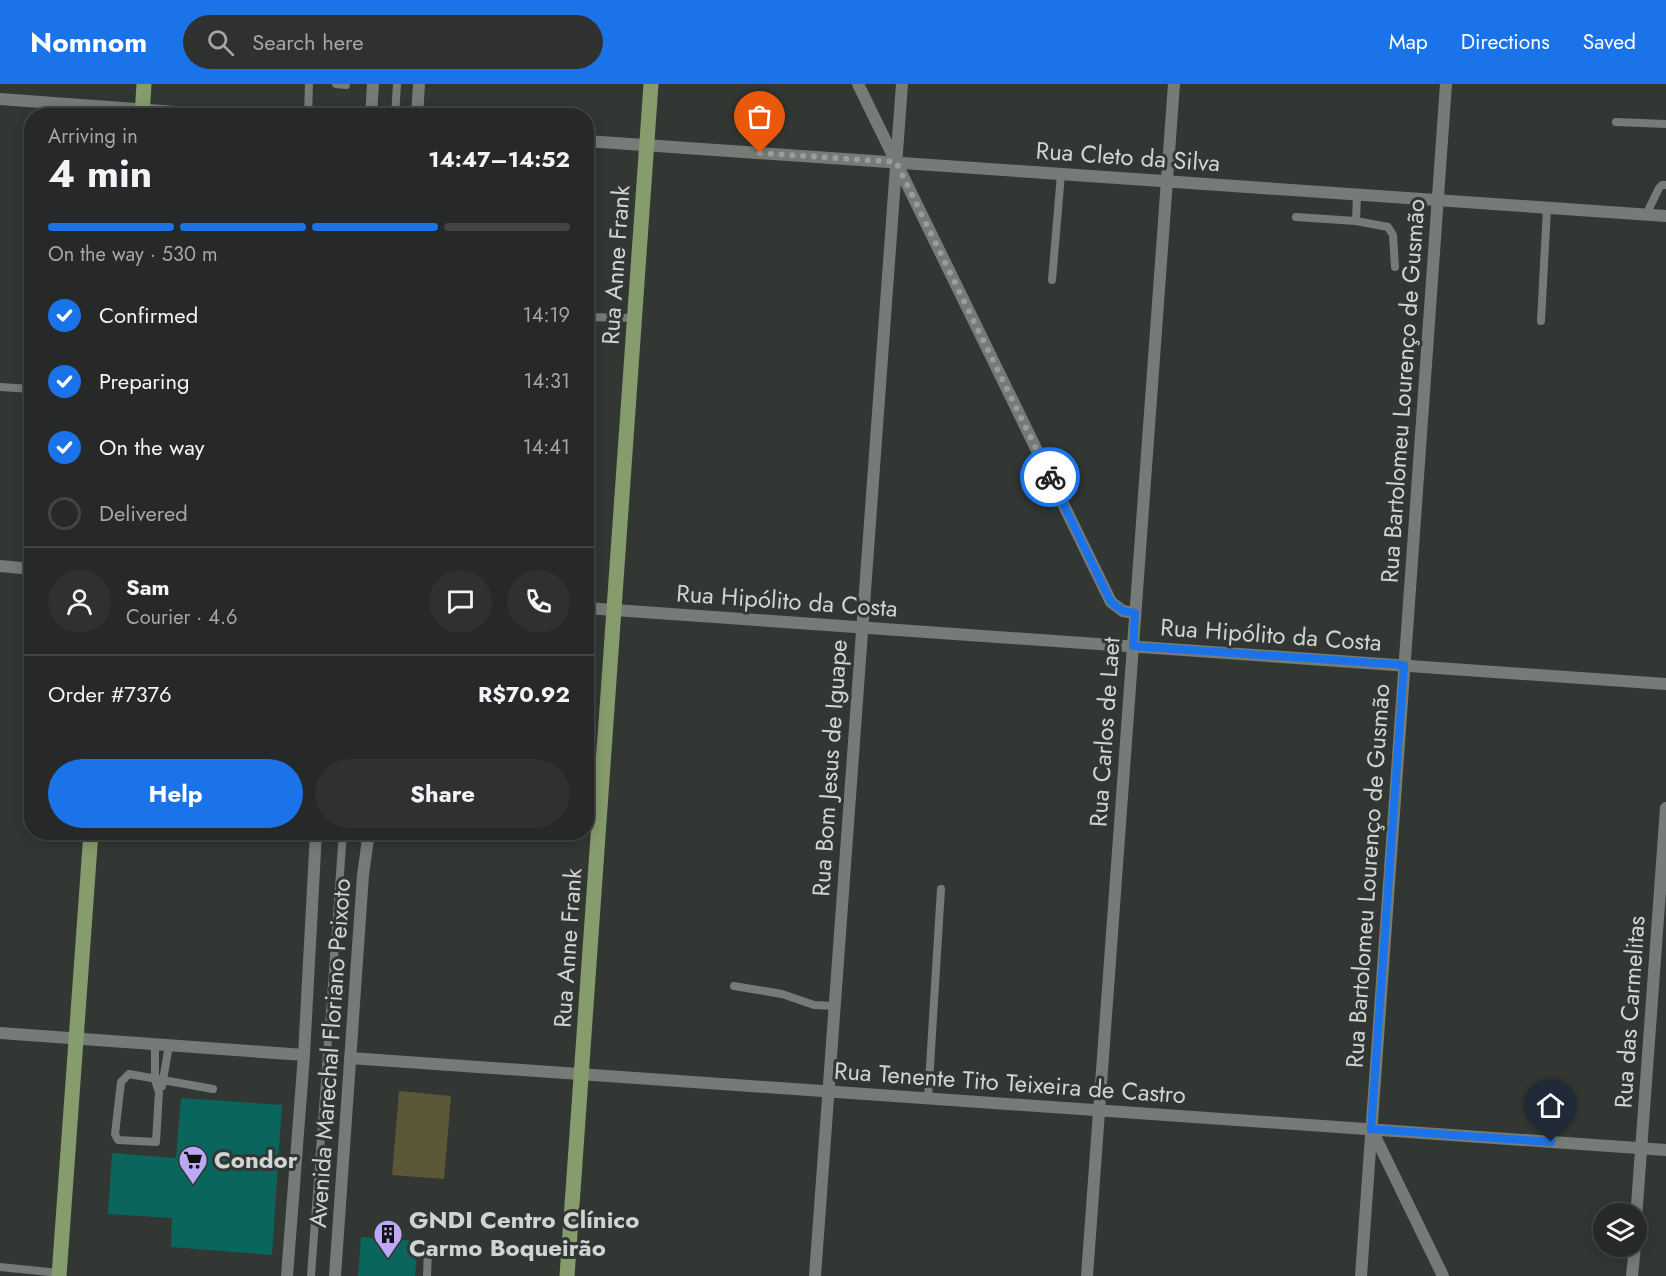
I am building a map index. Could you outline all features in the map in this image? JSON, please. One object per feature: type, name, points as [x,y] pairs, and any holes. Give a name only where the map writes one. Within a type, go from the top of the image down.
[{"type":"main road","points":[[142,108],[144,84]]},
{"type":"main road","name":"Rua Anne Frank","points":[[567,1276],[651,84]]},
{"type":"main road","points":[[59,1274],[90,840]]},
{"type":"street","points":[[372,108],[374,84]]},
{"type":"street","points":[[418,108],[419,84]]},
{"type":"street","points":[[858,84],[1111,602],[1123,611],[1135,613]]},
{"type":"street","name":"Rua Bom Jesus de Iguape","points":[[814,1276],[902,84]]},
{"type":"street","name":"Rua Carlos de Laet","points":[[1087,1276],[1174,84]]},
{"type":"street","name":"Rua Bartolomeu Lourenço de Gusmão","points":[[1361,1276],[1446,84]]},
{"type":"street","points":[[0,99],[98,108]]},
{"type":"street","name":"Rua Cleto da Silva","points":[[594,142],[1666,216]]},
{"type":"street","points":[[0,567],[24,568]]},
{"type":"street","name":"Rua Hipólito da Costa","points":[[594,609],[1666,684]]},
{"type":"street","name":"Rua das Carmelitas","points":[[1637,1203],[1666,808]]},
{"type":"street","name":"Avenida Marechal Floriano Peixoto","points":[[287,1276],[304,1055],[316,840]]},
{"type":"street","name":"Avenida Marechal Floriano Peixoto","points":[[335,1276],[363,875],[368,840]]},
{"type":"street","points":[[0,1034],[304,1055]]},
{"type":"street","name":"Rua Tenente Tito Teixeira de Castro","points":[[350,1058],[1666,1150]]},
{"type":"street","points":[[1371,1129],[1443,1276]]},
{"type":"street","points":[[1632,1276],[1634,1257]]},
{"type":"lane","points":[[308,108],[309,84]]},
{"type":"lane","points":[[336,84],[346,85]]},
{"type":"lane","points":[[396,108],[397,84]]},
{"type":"lane","points":[[1616,122],[1666,124]]},
{"type":"lane","points":[[1052,280],[1061,174]]},
{"type":"lane","points":[[1646,215],[1659,188],[1666,185]]},
{"type":"lane","points":[[1356,221],[1357,195]]},
{"type":"lane","points":[[1540,321],[1547,208]]},
{"type":"lane","points":[[1296,217],[1356,221],[1388,227],[1394,235],[1395,267]]},
{"type":"lane","points":[[594,317],[635,318]]},
{"type":"lane","points":[[0,387],[24,388]]},
{"type":"lane","points":[[311,1276],[342,840]]},
{"type":"lane","points":[[928,1098],[941,889]]},
{"type":"lane","points":[[734,986],[782,994],[814,1005],[834,1006]]},
{"type":"lane","points":[[155,1044],[160,1081]]},
{"type":"lane","points":[[169,1045],[160,1081],[156,1142],[118,1140],[116,1134],[121,1082],[129,1074],[160,1081],[213,1089]]},
{"type":"lane","points":[[427,1276],[428,1251]]},
{"type":"lane","points":[[0,1267],[59,1274]]},
{"type":"shaded area","points":[[399,1091],[451,1096],[444,1179],[392,1175]]},
{"type":"building","name":"Condor","points":[[181,1098],[282,1105],[272,1255],[171,1247],[172,1218],[108,1214],[112,1153],[176,1158]]},
{"type":"building","name":"GNDI Centro Clínico Carmo Boqueirão","points":[[361,1237],[418,1241],[415,1276],[358,1276]]},
{"type":"way so far","points":[[760,153],[896,162],[1050,477]]},
{"type":"place","name":"Condor","points":[[193,1186]]},
{"type":"place","name":"GNDI Centro Clínico Carmo Boqueirão","points":[[388,1260]]},
{"type":"route","points":[[1050,477],[1111,602],[1123,611],[1135,613],[1133,646],[1404,665],[1371,1129],[1551,1142]]}]
